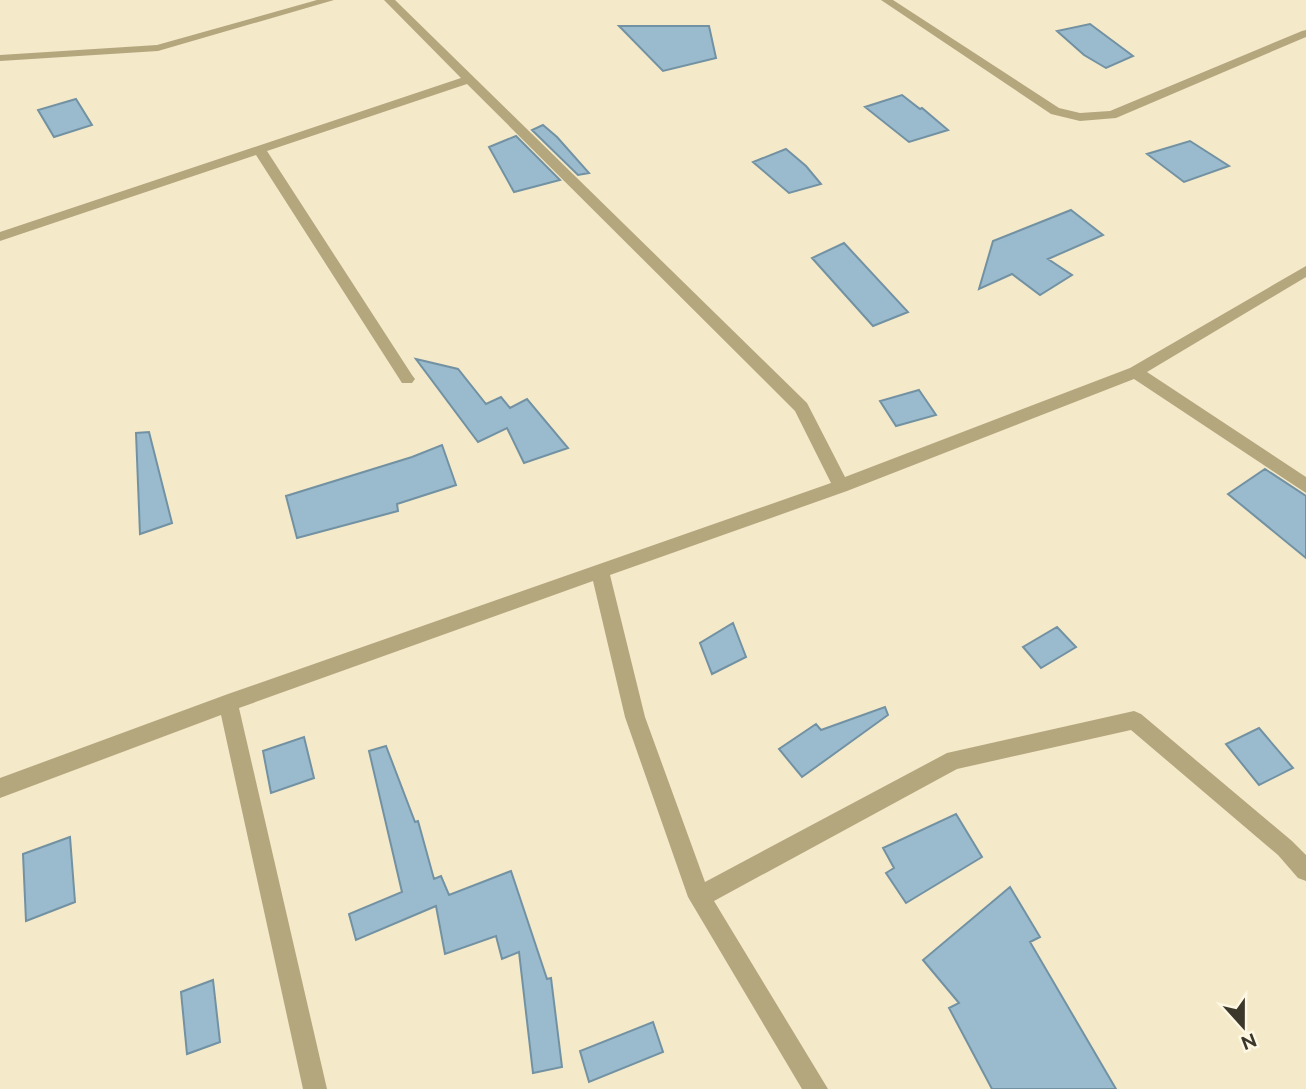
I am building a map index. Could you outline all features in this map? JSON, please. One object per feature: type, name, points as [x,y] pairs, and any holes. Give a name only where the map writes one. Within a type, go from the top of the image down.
[{"type":"street","points":[[0,58],[158,48],[329,0]]},
{"type":"street","points":[[389,0],[801,407],[841,486]]},
{"type":"street","points":[[886,0],[1055,111],[1080,117],[1112,115],[1306,33]]},
{"type":"street","points":[[0,237],[469,79]]},
{"type":"street","points":[[260,149],[407,379]]},
{"type":"street","points":[[0,788],[841,486],[1135,372],[1306,271]]},
{"type":"street","points":[[1135,372],[1306,486]]},
{"type":"street","points":[[600,572],[635,718],[699,897],[817,1089]]},
{"type":"street","points":[[228,704],[315,1089]]},
{"type":"street","points":[[699,897],[954,760],[1134,720],[1285,848],[1306,870]]},
{"type":"building","points":[[1090,24],[1133,56],[1106,68],[1084,55],[1057,31]]},
{"type":"building","points":[[619,26],[709,26],[716,58],[663,71]]},
{"type":"building","points":[[902,95],[948,130],[909,142],[865,107]]},
{"type":"building","points":[[76,99],[92,125],[54,137],[38,110]]},
{"type":"building","points":[[543,125],[589,173],[578,175],[532,130]]},
{"type":"building","points":[[516,136],[560,180],[514,192],[489,147]]},
{"type":"building","points":[[1190,141],[1229,166],[1184,182],[1147,154]]},
{"type":"building","points":[[786,149],[806,166],[821,184],[789,193],[753,162]]},
{"type":"building","points":[[1071,210],[1103,235],[1048,259],[1072,275],[1040,295],[1012,274],[979,289],[993,241]]},
{"type":"building","points":[[844,243],[908,312],[873,326],[812,258]]},
{"type":"building","points":[[416,359],[458,369],[486,404],[501,397],[510,408],[527,399],[568,448],[524,463],[507,428],[478,442]]},
{"type":"building","points":[[919,390],[936,415],[896,426],[880,401]]},
{"type":"building","points":[[149,432],[172,523],[140,534],[136,433]]},
{"type":"building","points":[[442,445],[456,485],[397,504],[398,511],[297,538],[286,496]]},
{"type":"building","points":[[1265,469],[1306,496],[1306,558],[1228,494]]},
{"type":"building","points":[[733,623],[746,657],[712,674],[700,643]]},
{"type":"building","points":[[1057,627],[1076,647],[1041,668],[1023,647]]},
{"type":"building","points":[[885,707],[888,715],[802,777],[779,749],[816,724],[821,730]]},
{"type":"building","points":[[1259,728],[1293,768],[1259,785],[1226,744]]},
{"type":"building","points":[[304,737],[314,778],[271,793],[263,751]]},
{"type":"building","points":[[386,746],[415,822],[418,821],[434,879],[441,876],[449,895],[511,871],[547,979],[551,978],[562,1067],[533,1073],[519,952],[502,959],[496,936],[445,954],[436,906],[356,940],[349,914],[402,892],[369,751]]},
{"type":"building","points":[[956,814],[982,857],[906,903],[886,873],[894,868],[883,848]]},
{"type":"building","points":[[70,837],[75,902],[26,921],[23,854]]},
{"type":"building","points":[[1010,887],[1040,937],[1030,942],[1116,1089],[992,1089],[949,1008],[959,1003],[923,960]]},
{"type":"building","points":[[213,980],[220,1042],[187,1054],[181,992]]},
{"type":"building","points":[[653,1022],[663,1052],[589,1082],[580,1051]]}]
